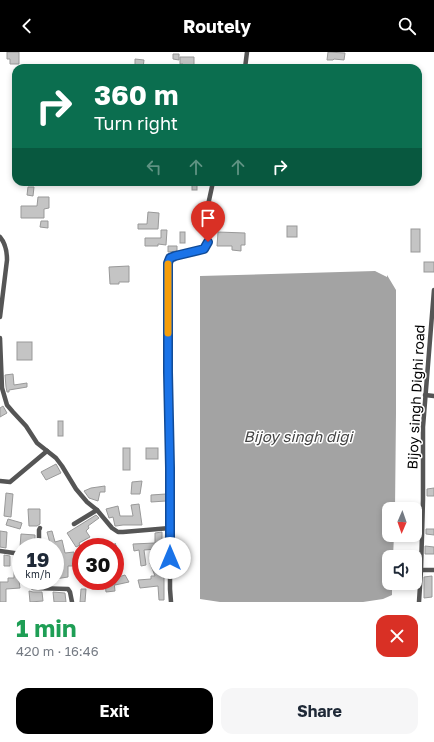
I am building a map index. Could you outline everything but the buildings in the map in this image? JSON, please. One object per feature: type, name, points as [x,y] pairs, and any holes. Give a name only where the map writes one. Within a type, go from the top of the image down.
[{"type":"street","points":[[246,64],[247,52]]},
{"type":"street","points":[[171,602],[168,263],[170,258],[204,249],[206,246],[208,242],[208,205],[211,186]]},
{"type":"street","points":[[0,237],[7,251],[0,317]]},
{"type":"street","name":"Bijoy singh Dighi road","points":[[422,550],[423,427],[434,290]]},
{"type":"street","points":[[0,338],[2,388],[7,405],[38,442],[56,458],[86,502],[97,510],[112,528],[118,532],[170,528]]},
{"type":"street","points":[[425,395],[434,396]]},
{"type":"street","points":[[0,481],[10,482],[47,451]]},
{"type":"street","points":[[74,524],[97,510]]},
{"type":"street","points":[[38,538],[40,528]]},
{"type":"street","points":[[0,551],[12,553]]},
{"type":"street","points":[[422,570],[434,570]]},
{"type":"street","points":[[64,589],[68,589],[70,592],[72,602]]},
{"type":"street","name":"Bijoy singh Dighi road","points":[[419,602],[420,590]]},
{"type":"water","name":"Bijoy singh digi","points":[[375,271],[387,277],[387,275],[396,290],[395,502],[382,502],[382,542],[394,542],[393,550],[382,550],[382,590],[392,590],[392,595],[383,599],[363,602],[220,602],[200,599],[200,276]]},
{"type":"slow traffic","points":[[168,264],[168,333]]},
{"type":"route","points":[[170,558],[168,263],[170,258],[175,256],[204,249],[208,242]]}]
